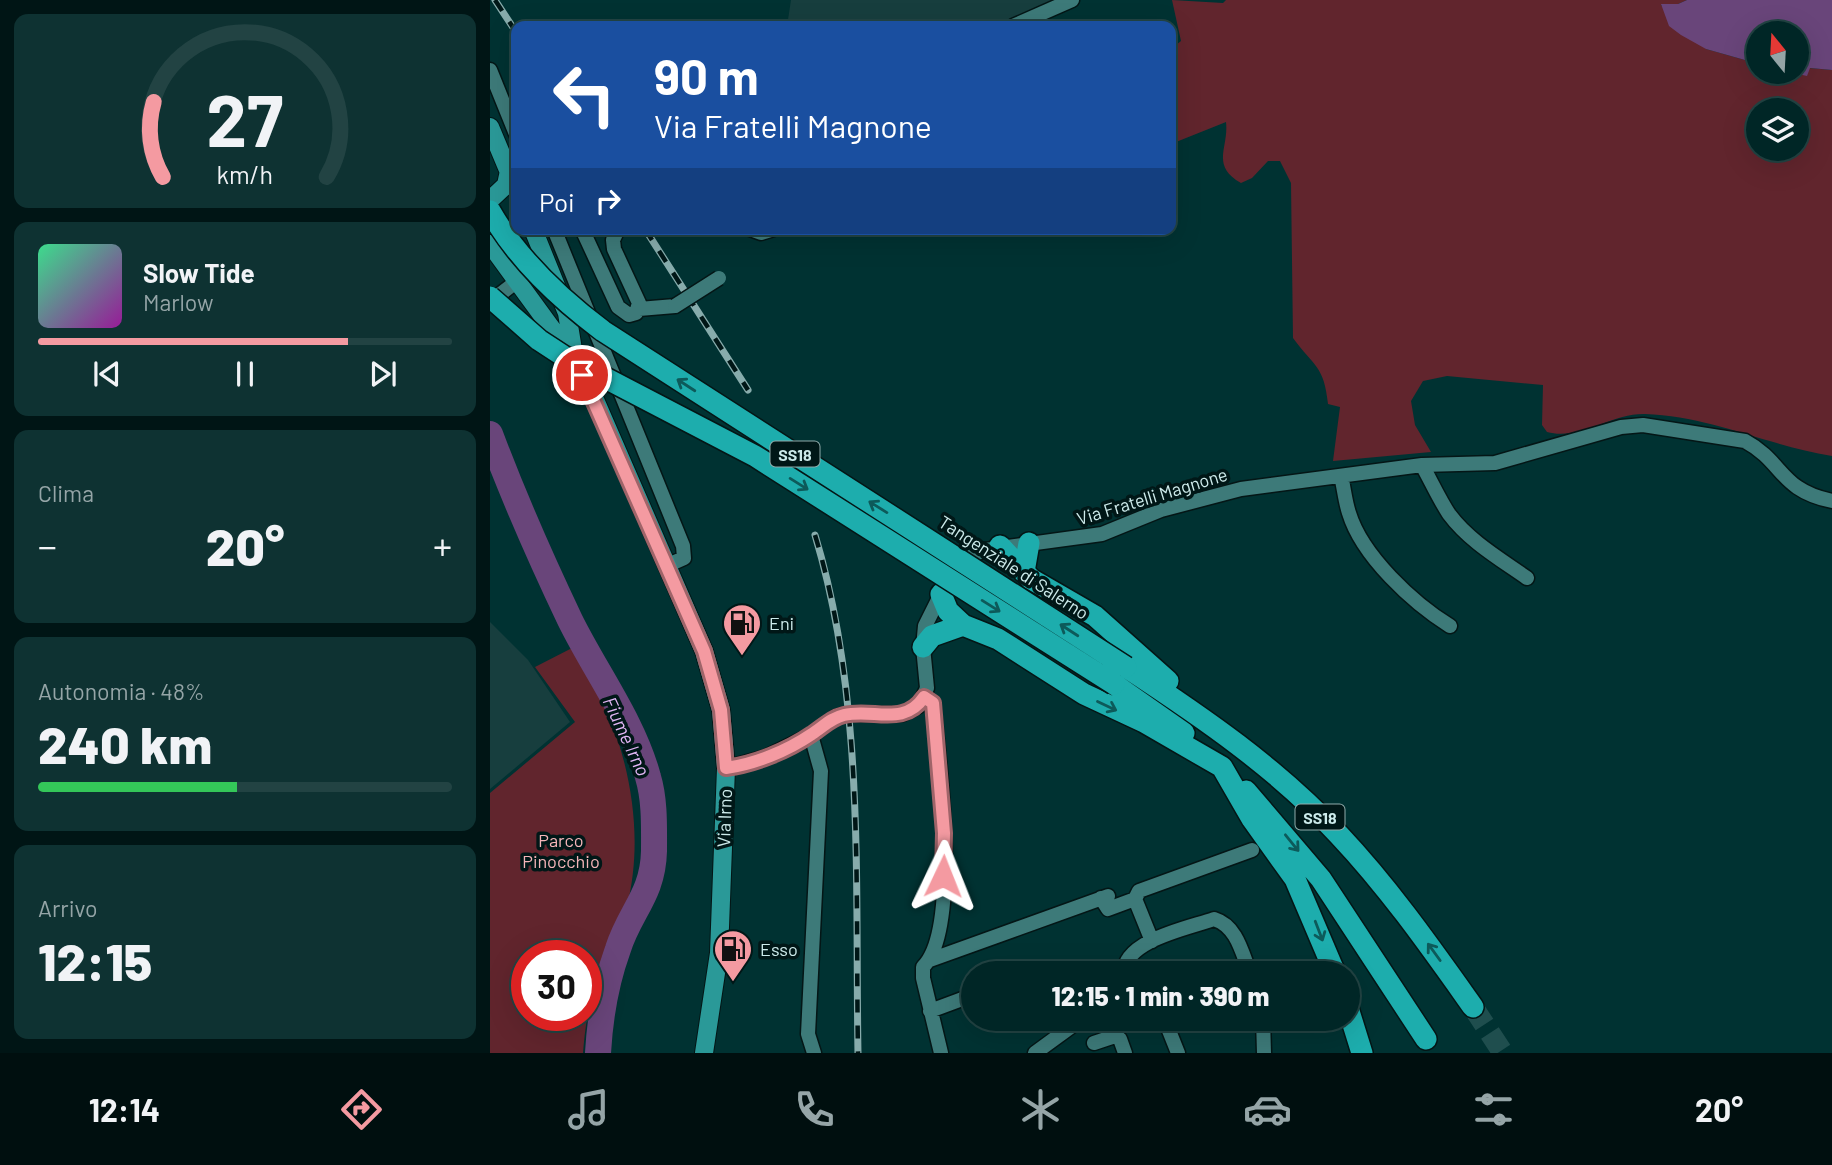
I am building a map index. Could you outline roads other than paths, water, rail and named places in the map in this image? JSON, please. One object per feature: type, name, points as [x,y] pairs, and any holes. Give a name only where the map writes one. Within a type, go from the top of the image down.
[{"type":"highway","name":"Tangenziale di Salerno","points":[[490,211],[534,271],[568,305],[603,331],[1120,675],[1222,767],[1282,830],[1321,879],[1426,1039]]},
{"type":"highway","name":"Tangenziale di Salerno","points":[[492,298],[528,332],[565,357],[755,456],[1120,675],[1229,736],[1267,767],[1338,833],[1384,886],[1474,1007]]},
{"type":"highway","points":[[1024,572],[1029,543]]},
{"type":"highway","points":[[1000,546],[1024,572],[1051,593],[1106,624],[1153,669],[1234,729],[1267,767]]},
{"type":"highway","points":[[941,594],[948,611],[962,625],[998,639],[1084,694],[1144,722],[1222,767],[1252,819],[1295,878],[1330,961]]},
{"type":"highway","points":[[923,647],[932,636],[962,625]]},
{"type":"highway","points":[[1355,1031],[1362,1053]]},
{"type":"main road","points":[[490,127],[511,176]]},
{"type":"main road","points":[[490,200],[506,184],[509,171]]},
{"type":"main road","name":"Via Irno","points":[[535,235],[567,313],[574,359]]},
{"type":"main road","name":"Via Irno","points":[[490,244],[535,302],[574,359],[596,402],[704,651],[715,684],[721,710],[726,768],[719,953],[704,1053]]},
{"type":"street","points":[[1025,21],[1073,0]]},
{"type":"street","points":[[490,70],[511,122]]},
{"type":"street","points":[[492,298],[517,282],[533,266],[535,235]]},
{"type":"street","points":[[556,235],[683,546],[684,558],[666,566]]},
{"type":"street","points":[[585,235],[618,307],[629,315],[639,309],[675,306],[723,280]]},
{"type":"street","points":[[615,235],[614,249],[636,295],[639,309]]},
{"type":"street","points":[[492,298],[522,297],[535,302]]},
{"type":"street","name":"Via Fratelli Magnone","points":[[924,697],[927,688],[923,647],[925,626],[941,594],[973,555],[1000,546],[1102,534],[1161,510],[1241,489],[1422,465],[1495,463],[1595,433],[1643,425],[1745,440],[1759,449],[1792,486],[1817,498],[1832,501]]},
{"type":"street","points":[[1422,465],[1450,515],[1463,529],[1480,546],[1527,578]]},
{"type":"street","points":[[1341,476],[1350,517],[1378,562],[1425,610],[1450,626]]},
{"type":"street","points":[[726,768],[766,757],[811,735],[833,718],[847,714],[903,715],[919,706],[924,697],[933,703],[944,833],[942,909],[938,938],[930,960],[923,967],[923,978],[941,1053]]},
{"type":"street","points":[[801,1053],[808,1034],[821,771],[811,735]]},
{"type":"street","points":[[930,960],[1105,897],[1108,909],[1135,899],[1139,891],[1146,887],[1252,850]]},
{"type":"street","points":[[1135,899],[1152,941]]},
{"type":"street","points":[[1128,961],[1136,949],[1152,941],[1214,919],[1226,922],[1244,961]]},
{"type":"street","points":[[930,1011],[961,999]]},
{"type":"street","points":[[1035,1053],[1067,1031]]},
{"type":"street","points":[[1088,1031],[1095,1048],[1115,1036],[1120,1039],[1125,1053]]},
{"type":"street","points":[[1169,1031],[1178,1053]]},
{"type":"street","points":[[1263,1031],[1264,1053]]},
{"type":"street","points":[[808,1034],[814,1053]]},
{"type":"waterway","name":"Fiume Irno","points":[[490,434],[528,528],[570,620],[633,736],[652,795],[653,866],[650,880],[623,936],[610,974],[598,1053]]},
{"type":"tunnel","points":[[1473,1007],[1503,1053]]},
{"type":"railway","points":[[495,0],[511,24]]},
{"type":"railway","points":[[649,235],[748,390]]},
{"type":"railway","points":[[815,535],[831,598],[850,726],[856,857],[858,1053]]},
{"type":"place","name":"Eni","points":[[742,657]]},
{"type":"place","name":"Esso","points":[[733,983]]},
{"type":"park label","name":"Parco Pinocchio","points":[[561,850]]}]
